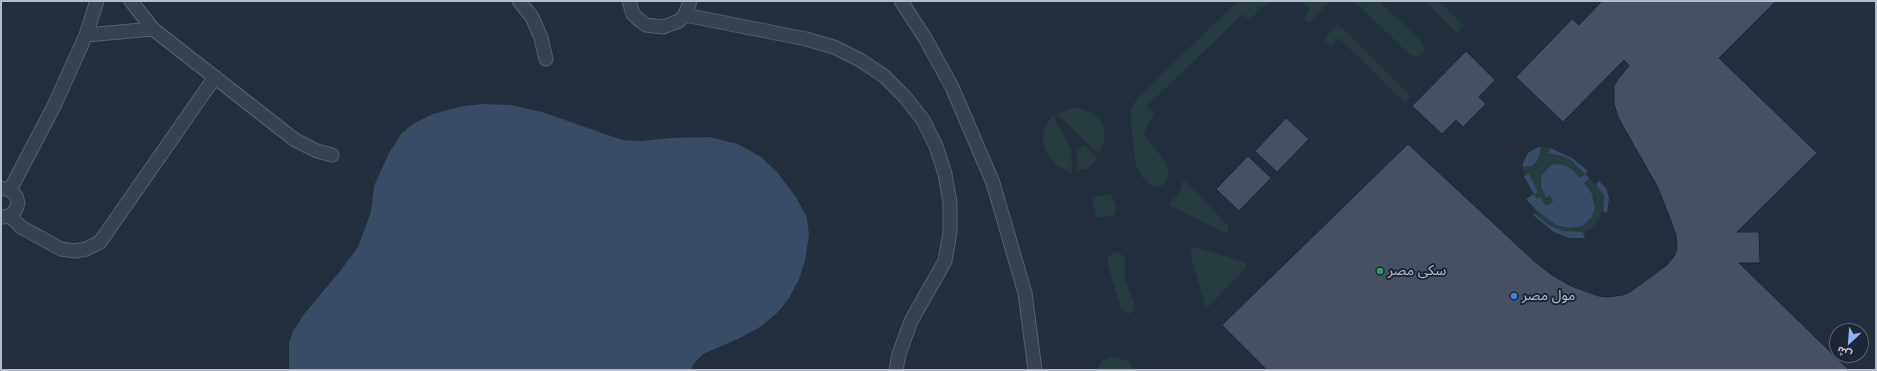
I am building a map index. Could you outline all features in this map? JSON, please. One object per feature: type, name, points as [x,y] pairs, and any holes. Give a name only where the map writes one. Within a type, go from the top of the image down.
[{"type":"street","points":[[97,1],[86,35],[54,106],[6,189],[16,196],[18,203],[15,210],[5,217],[61,249],[75,251],[86,249],[100,242],[215,77]]},
{"type":"street","points":[[131,1],[153,29],[295,140],[312,149],[332,155]]},
{"type":"street","points":[[519,1],[532,17],[542,38],[546,58]]},
{"type":"street","points":[[629,1],[633,14],[646,25],[655,27],[672,25],[685,15],[690,1]]},
{"type":"street","points":[[901,1],[926,38],[952,87],[993,183],[1025,293],[1035,370]]},
{"type":"street","points":[[685,15],[806,39],[834,47],[860,60],[884,76],[905,97],[923,120],[936,146],[945,174],[950,203],[950,232],[945,261],[911,321],[899,354],[896,370]]},
{"type":"street","points":[[86,35],[153,29]]},
{"type":"green space","points":[[1238,1],[1269,1],[1249,20],[1243,14],[1147,106],[1155,115],[1147,124],[1144,135],[1165,161],[1169,174],[1164,185],[1153,187],[1142,177],[1136,166],[1130,118],[1132,107],[1138,97]]},
{"type":"green space","points":[[1301,1],[1330,1],[1309,23],[1303,18],[1310,10]]},
{"type":"green space","points":[[1354,1],[1379,1],[1422,42],[1424,50],[1423,54],[1416,57],[1409,54]]},
{"type":"green space","points":[[1425,1],[1439,1],[1464,26],[1457,33]]},
{"type":"green space","points":[[1338,24],[1411,97],[1405,103],[1339,38],[1331,46],[1324,39]]},
{"type":"green space","points":[[1071,108],[1079,108],[1093,113],[1103,125],[1105,140],[1099,154],[1057,114]]},
{"type":"green space","points":[[1053,115],[1071,149],[1072,173],[1055,165],[1045,150],[1043,141],[1044,131]]},
{"type":"green space","points":[[1084,145],[1097,159],[1087,169],[1078,171],[1076,150]]},
{"type":"green space","points":[[1541,147],[1550,148],[1549,153],[1571,160],[1585,174],[1580,179],[1573,170],[1559,164],[1549,167],[1546,198],[1550,196],[1553,202],[1546,206],[1541,198],[1537,199],[1534,194],[1538,192],[1529,174],[1524,176],[1523,167],[1527,167],[1538,160]]},
{"type":"green space","points":[[1589,178],[1602,191],[1604,201],[1601,216],[1592,228],[1576,233],[1562,231],[1549,225],[1534,213],[1536,210],[1556,225],[1569,228],[1595,201],[1584,183]]},
{"type":"green space","points":[[1184,179],[1228,226],[1228,232],[1225,233],[1168,205],[1179,193]]},
{"type":"green space","points":[[1109,194],[1116,206],[1115,215],[1096,218],[1092,197]]},
{"type":"green space","points":[[1194,247],[1245,262],[1247,267],[1206,309],[1190,253],[1190,250]]},
{"type":"green space","points":[[1115,252],[1119,252],[1125,258],[1125,279],[1135,306],[1134,311],[1128,314],[1121,309],[1108,265],[1108,257]]},
{"type":"green space","points":[[1115,357],[1128,361],[1134,370],[1097,370],[1102,361]]},
{"type":"water","points":[[483,104],[510,105],[542,112],[622,140],[641,141],[671,138],[709,137],[738,144],[761,157],[777,172],[796,197],[807,218],[809,235],[805,260],[799,279],[789,298],[778,312],[760,327],[740,338],[703,354],[690,370],[289,370],[289,343],[293,331],[305,313],[358,247],[371,212],[374,186],[389,153],[402,133],[413,124],[433,114],[463,106]]},
{"type":"water","points":[[1541,147],[1538,160],[1532,166],[1523,167],[1523,163],[1528,153]]},
{"type":"water","points":[[1550,148],[1572,158],[1588,171],[1585,174],[1571,160],[1549,153]]},
{"type":"water","points":[[1554,164],[1564,165],[1573,170],[1580,178],[1585,174],[1589,178],[1584,183],[1592,194],[1595,208],[1591,218],[1582,226],[1569,228],[1556,225],[1536,210],[1526,199],[1534,194],[1537,199],[1540,197],[1546,206],[1553,202],[1550,196],[1546,198],[1541,185],[1542,175]]},
{"type":"water","points":[[1529,174],[1538,192],[1534,194],[1524,176]]},
{"type":"water","points":[[1599,181],[1606,188],[1609,198],[1607,213],[1603,211],[1604,196],[1596,184]]},
{"type":"water","points":[[1534,213],[1549,225],[1562,231],[1583,232],[1585,238],[1569,238],[1554,232],[1533,215]]},
{"type":"building","points":[[1602,1],[1776,1],[1719,58],[1817,153],[1737,232],[1759,232],[1760,263],[1739,263],[1829,351],[1829,363],[1842,363],[1849,370],[1267,370],[1222,325],[1408,144],[1534,261],[1552,275],[1571,286],[1599,296],[1607,297],[1623,295],[1630,292],[1667,265],[1675,255],[1677,249],[1676,235],[1657,186],[1619,119],[1614,104],[1614,86],[1629,66],[1624,60],[1563,122],[1516,77],[1572,19],[1579,25]]},
{"type":"building","points":[[1466,51],[1495,80],[1479,97],[1486,104],[1463,127],[1456,120],[1442,134],[1412,106]]},
{"type":"building","points":[[1286,118],[1309,139],[1277,172],[1255,151]]},
{"type":"building","points":[[1248,156],[1271,178],[1239,211],[1216,189]]},
{"type":"place","name":"سكى مصر","points":[[1380,271]]},
{"type":"place","name":"مول مصر","points":[[1514,296]]}]
